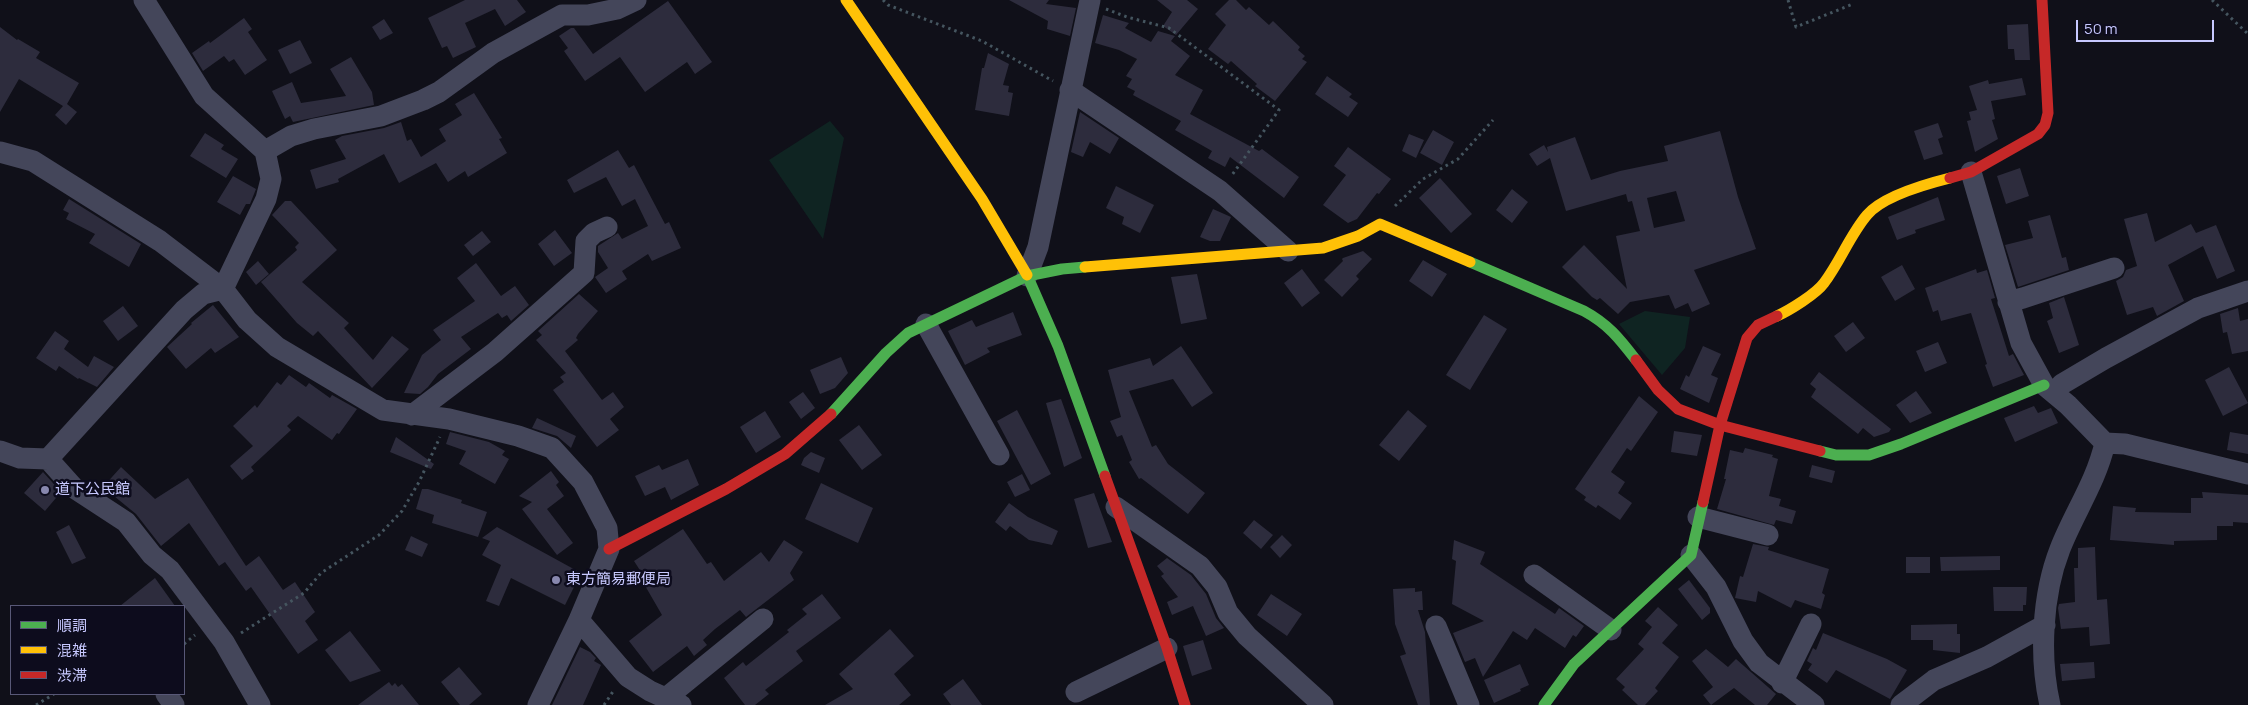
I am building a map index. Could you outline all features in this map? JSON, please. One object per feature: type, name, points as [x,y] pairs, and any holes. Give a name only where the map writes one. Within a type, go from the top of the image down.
[{"type":"street","points":[[144,0],[204,96],[265,151],[270,179],[266,199],[223,289]]},
{"type":"street","points":[[265,151],[299,134],[381,116],[423,100],[439,92],[493,53],[562,15],[588,15],[617,9],[636,0]]},
{"type":"street","points":[[846,0],[982,199],[1027,276],[1058,346],[1167,648],[1185,705]]},
{"type":"street","points":[[1544,705],[1563,677],[1691,555],[1698,517],[1720,426],[1747,338],[1758,325],[1786,312],[1823,285],[1866,215],[1894,196],[1970,172],[2038,134],[2044,125],[2048,113],[2042,0]]},
{"type":"street","points":[[1027,276],[1038,246],[1090,1]]},
{"type":"street","points":[[1070,90],[1220,191],[1288,251]]},
{"type":"street","points":[[0,152],[33,161],[160,241],[223,289],[247,320],[277,347],[383,410],[449,419],[518,436],[552,448],[583,482],[607,528],[609,549],[579,620],[538,705]]},
{"type":"street","points":[[1970,172],[2021,343],[2049,389],[2068,404],[2106,443],[2125,444],[2248,474]]},
{"type":"street","points":[[609,549],[631,536],[726,489],[785,454],[835,411],[886,353],[908,333],[1027,276],[1062,269],[1323,248],[1358,236],[1380,224],[1584,311],[1602,321],[1617,334],[1658,390],[1678,409],[1720,426],[1836,455],[1870,455],[2062,384],[2198,308],[2248,291]]},
{"type":"street","points":[[412,415],[495,352],[584,273],[586,241],[594,233],[607,228]]},
{"type":"street","points":[[2008,302],[2114,268]]},
{"type":"street","points":[[48,460],[184,310],[203,294],[223,289]]},
{"type":"street","points":[[926,324],[999,456]]},
{"type":"street","points":[[2050,705],[2045,684],[2045,625],[2048,594],[2060,548],[2093,483],[2106,443]]},
{"type":"street","points":[[0,451],[20,458],[48,460],[74,488],[126,522],[152,555],[170,570],[224,642],[260,705]]},
{"type":"street","points":[[1116,507],[1200,566],[1217,587],[1228,613],[1247,636],[1323,705]]},
{"type":"street","points":[[1698,517],[1768,535]]},
{"type":"street","points":[[1691,555],[1716,588],[1743,641],[1760,663],[1782,683],[1814,705]]},
{"type":"street","points":[[1534,575],[1611,630]]},
{"type":"street","points":[[579,620],[628,677],[676,703],[768,622]]},
{"type":"street","points":[[1782,683],[1811,624]]},
{"type":"street","points":[[1902,705],[1934,680],[1988,657],[2045,625]]},
{"type":"street","points":[[1436,626],[1469,705]]},
{"type":"street","points":[[1076,692],[1167,648]]},
{"type":"path","points":[[883,0],[888,5],[982,41],[1070,90]]},
{"type":"path","points":[[1788,0],[1796,27],[1853,4]]},
{"type":"path","points":[[2212,0],[2248,34]]},
{"type":"path","points":[[1090,1],[1127,17],[1169,28],[1279,110],[1220,191]]},
{"type":"path","points":[[1380,224],[1412,187],[1458,159],[1493,120]]},
{"type":"path","points":[[224,642],[254,626],[304,593],[321,573],[379,535],[402,511],[419,482],[449,419]]},
{"type":"path","points":[[36,705],[52,695]]},
{"type":"green space","points":[[830,121],[844,138],[823,239],[769,160]]},
{"type":"green space","points":[[1645,311],[1690,317],[1685,348],[1662,375],[1619,324]]},
{"type":"building","points":[[465,0],[517,0],[526,12],[505,26],[495,9],[465,23],[476,47],[453,58],[447,46],[442,48],[428,18]]},
{"type":"building","points":[[1009,0],[1049,0],[1046,4],[1076,8],[1070,36],[1047,29],[1048,21]]},
{"type":"building","points":[[1157,0],[1187,0],[1198,9],[1176,35],[1163,26],[1172,12]]},
{"type":"building","points":[[1229,0],[1236,0],[1246,10],[1249,7],[1269,25],[1273,21],[1300,47],[1298,50],[1305,56],[1302,59],[1307,62],[1275,101],[1255,86],[1257,84],[1231,61],[1228,64],[1208,49],[1226,25],[1215,14]]},
{"type":"building","points":[[668,1],[712,62],[695,74],[687,62],[645,92],[620,57],[585,81],[564,51],[568,48],[559,36],[571,28],[574,28],[593,54]]},
{"type":"building","points":[[1103,15],[1129,23],[1125,28],[1151,42],[1158,31],[1175,36],[1171,41],[1190,56],[1175,75],[1203,90],[1190,114],[1259,151],[1262,149],[1299,177],[1284,198],[1230,157],[1225,167],[1208,158],[1212,151],[1175,130],[1181,121],[1133,95],[1135,91],[1127,87],[1132,79],[1126,76],[1137,59],[1119,50],[1095,43]]},
{"type":"building","points":[[244,18],[252,29],[248,32],[267,60],[245,75],[234,59],[229,62],[224,56],[203,71],[192,53],[209,41],[210,43]]},
{"type":"building","points":[[384,19],[393,33],[380,40],[372,27]]},
{"type":"building","points":[[2028,24],[2030,60],[2015,60],[2014,49],[2008,49],[2007,25]]},
{"type":"building","points":[[0,27],[17,40],[40,52],[36,58],[79,83],[67,104],[77,112],[66,125],[55,115],[63,106],[19,79],[0,112]]},
{"type":"building","points":[[300,40],[312,63],[290,74],[278,50]]},
{"type":"building","points":[[988,53],[1009,64],[1003,85],[1009,86],[1008,92],[1013,93],[1009,116],[975,110],[982,68],[984,68]]},
{"type":"building","points":[[351,57],[372,92],[374,105],[293,122],[290,116],[285,119],[272,91],[292,82],[301,103],[346,96],[330,69]]},
{"type":"building","points":[[1327,76],[1352,94],[1349,97],[1358,103],[1348,117],[1315,94]]},
{"type":"building","points":[[2022,78],[2026,95],[1991,101],[1995,119],[1992,120],[1998,139],[1975,152],[1967,121],[1971,120],[1969,112],[1977,110],[1969,86],[1988,80],[1989,84]]},
{"type":"building","points":[[474,93],[502,138],[499,139],[507,153],[468,177],[465,171],[448,182],[436,163],[399,183],[384,154],[338,179],[339,182],[316,189],[310,170],[346,159],[335,140],[342,136],[384,128],[401,122],[407,141],[411,139],[421,157],[446,141],[439,129],[462,115],[455,104]]},
{"type":"building","points":[[1080,112],[1119,138],[1110,154],[1090,142],[1083,157],[1071,152]]},
{"type":"building","points":[[1938,123],[1943,137],[1938,139],[1943,154],[1924,160],[1914,131]]},
{"type":"building","points":[[1433,130],[1454,142],[1442,165],[1420,153]]},
{"type":"building","points":[[1720,131],[1738,197],[1756,249],[1694,270],[1710,304],[1692,312],[1688,303],[1675,309],[1669,295],[1630,302],[1618,314],[1600,298],[1597,300],[1592,297],[1562,267],[1584,245],[1627,289],[1616,236],[1640,231],[1632,201],[1628,202],[1626,194],[1566,211],[1550,158],[1537,166],[1529,154],[1544,145],[1548,152],[1547,147],[1575,137],[1591,180],[1620,171],[1668,161],[1664,146]],"holes":[[[1676,191],[1685,221],[1654,228],[1647,198]]]},
{"type":"building","points":[[205,133],[224,145],[221,149],[238,159],[226,178],[190,156]]},
{"type":"building","points":[[1409,134],[1424,140],[1416,158],[1402,151]]},
{"type":"building","points":[[1348,147],[1391,179],[1379,194],[1377,193],[1357,219],[1348,223],[1323,205],[1346,175],[1334,166]]},
{"type":"building","points":[[618,150],[629,168],[634,165],[665,224],[669,222],[681,248],[652,261],[648,254],[622,271],[627,279],[606,293],[595,277],[608,268],[598,252],[598,246],[618,233],[622,239],[648,226],[635,199],[622,206],[606,177],[574,193],[567,180]]},
{"type":"building","points":[[2020,168],[2029,196],[2006,204],[1997,176]]},
{"type":"building","points":[[233,176],[256,189],[250,204],[246,204],[240,215],[217,202]]},
{"type":"building","points":[[1440,178],[1472,214],[1451,233],[1419,198]]},
{"type":"building","points":[[1116,186],[1154,205],[1140,233],[1122,224],[1124,217],[1106,208]]},
{"type":"building","points":[[1512,189],[1528,202],[1512,223],[1496,210]]},
{"type":"building","points":[[1938,197],[1945,220],[1915,230],[1916,233],[1897,240],[1888,217]]},
{"type":"building","points":[[69,199],[141,244],[129,267],[89,243],[95,234],[66,219],[69,213],[63,210]]},
{"type":"building","points":[[285,201],[291,201],[337,250],[302,282],[349,323],[344,328],[373,360],[392,336],[409,349],[372,388],[318,331],[313,336],[297,323],[261,282],[297,250],[295,247],[299,243],[272,215]]},
{"type":"building","points":[[1213,209],[1231,217],[1220,241],[1210,241],[1200,237]]},
{"type":"building","points":[[2147,213],[2155,242],[2191,224],[2196,233],[2216,225],[2235,271],[2217,279],[2203,246],[2168,265],[2184,301],[2157,316],[2153,307],[2127,315],[2116,281],[2123,277],[2126,270],[2137,266],[2124,219]]},
{"type":"building","points":[[2050,215],[2062,258],[2066,257],[2069,270],[2018,287],[2005,245],[2033,238],[2028,221]]},
{"type":"building","points":[[555,230],[572,253],[554,266],[538,244]]},
{"type":"building","points":[[482,231],[491,242],[473,256],[464,245]]},
{"type":"building","points":[[1363,251],[1372,259],[1356,276],[1359,279],[1342,297],[1324,280],[1343,261],[1343,258]]},
{"type":"building","points":[[1423,260],[1447,274],[1432,297],[1409,281]]},
{"type":"building","points":[[258,261],[269,274],[256,285],[246,272]]},
{"type":"building","points":[[476,263],[501,296],[515,286],[529,305],[511,321],[507,315],[502,318],[498,313],[461,337],[471,349],[438,374],[420,394],[404,393],[422,355],[441,340],[433,330],[475,301],[457,278]]},
{"type":"building","points":[[1902,265],[1915,289],[1895,301],[1881,277]]},
{"type":"building","points":[[1302,269],[1320,293],[1302,307],[1284,283]]},
{"type":"building","points":[[1976,269],[1977,273],[1987,270],[1995,298],[1991,299],[2009,356],[2013,354],[2024,375],[1993,387],[1971,313],[1941,321],[1938,310],[1933,312],[1925,288]]},
{"type":"building","points":[[1197,274],[1207,319],[1181,324],[1171,277]]},
{"type":"building","points":[[579,294],[598,311],[578,334],[576,338],[578,340],[565,351],[602,400],[613,392],[624,407],[610,419],[619,430],[597,447],[553,390],[564,382],[560,377],[566,373],[536,340],[542,335],[538,331]]},
{"type":"building","points":[[2064,297],[2079,345],[2059,353],[2047,321],[2053,318],[2049,303]]},
{"type":"building","points":[[213,305],[239,337],[215,353],[211,348],[186,369],[167,347],[191,323]]},
{"type":"building","points":[[123,306],[138,326],[118,341],[103,321]]},
{"type":"building","points":[[2238,308],[2240,321],[2248,319],[2248,351],[2232,354],[2227,332],[2223,333],[2220,314]]},
{"type":"building","points":[[1013,312],[1022,335],[987,348],[990,352],[965,365],[948,331],[972,320],[976,327]]},
{"type":"building","points":[[1484,315],[1507,329],[1470,390],[1446,375]]},
{"type":"building","points":[[1853,322],[1865,338],[1846,352],[1834,336]]},
{"type":"building","points":[[55,331],[69,341],[64,349],[88,367],[94,356],[114,367],[97,387],[78,379],[59,366],[56,371],[36,358]]},
{"type":"building","points":[[1938,342],[1947,363],[1925,372],[1916,351]]},
{"type":"building","points":[[1181,346],[1213,393],[1192,407],[1173,379],[1129,391],[1152,447],[1156,445],[1168,464],[1205,493],[1188,514],[1141,478],[1139,479],[1129,462],[1132,460],[1122,435],[1117,437],[1110,421],[1121,417],[1108,370],[1150,358],[1153,366]]},
{"type":"building","points":[[1703,346],[1721,354],[1711,375],[1718,378],[1709,403],[1680,389],[1686,375],[1689,377]]},
{"type":"building","points":[[841,357],[848,373],[835,388],[820,394],[810,370]]},
{"type":"building","points":[[2229,367],[2248,403],[2223,416],[2205,380]]},
{"type":"building","points":[[1819,372],[1891,429],[1889,432],[1874,437],[1863,428],[1858,434],[1811,397],[1816,389],[1810,384]]},
{"type":"building","points":[[289,375],[306,387],[309,383],[330,398],[332,395],[357,409],[339,434],[337,433],[332,440],[298,416],[287,426],[291,430],[251,467],[254,471],[242,480],[230,466],[253,446],[233,426],[255,405],[257,408],[277,382],[281,385]]},
{"type":"building","points":[[1916,391],[1932,413],[1910,423],[1896,405]]},
{"type":"building","points":[[803,392],[815,408],[801,419],[789,402]]},
{"type":"building","points":[[1639,396],[1658,412],[1631,451],[1627,448],[1611,472],[1625,482],[1618,493],[1632,503],[1620,520],[1598,505],[1596,508],[1584,500],[1586,497],[1575,489]]},
{"type":"building","points":[[1061,399],[1082,458],[1064,467],[1046,403]]},
{"type":"building","points":[[2034,406],[2038,413],[2051,408],[2058,423],[2015,442],[2004,418]]},
{"type":"building","points":[[1017,410],[1051,474],[1031,485],[997,421]]},
{"type":"building","points":[[1408,410],[1427,426],[1399,461],[1379,445]]},
{"type":"building","points":[[765,411],[781,437],[756,453],[740,427]]},
{"type":"building","points":[[537,418],[576,436],[571,448],[557,436],[532,428]]},
{"type":"building","points":[[859,425],[882,455],[862,470],[839,440]]},
{"type":"building","points":[[1674,431],[1702,435],[1697,456],[1671,452]]},
{"type":"building","points":[[450,432],[489,442],[505,451],[502,455],[509,459],[495,484],[459,464],[466,451],[446,444]]},
{"type":"building","points":[[2230,432],[2248,435],[2248,454],[2227,450]]},
{"type":"building","points":[[396,437],[434,464],[431,469],[390,452]]},
{"type":"building","points":[[1745,448],[1773,455],[1772,457],[1778,459],[1769,496],[1781,499],[1779,506],[1796,511],[1792,524],[1776,520],[1774,525],[1717,509],[1726,479],[1724,479],[1730,450],[1743,453]]},
{"type":"building","points":[[811,452],[825,458],[819,473],[801,465],[804,458]]},
{"type":"building","points":[[688,459],[699,485],[671,500],[665,487],[645,496],[635,476],[659,465],[662,470]]},
{"type":"building","points":[[1812,465],[1835,471],[1832,483],[1809,477]]},
{"type":"building","points":[[121,467],[155,499],[188,478],[246,566],[259,556],[283,590],[295,582],[315,612],[305,621],[318,640],[298,654],[251,587],[246,591],[225,562],[219,566],[189,523],[161,546],[136,514],[103,487]]},
{"type":"building","points":[[551,471],[559,482],[556,485],[564,496],[547,509],[573,543],[557,555],[522,509],[532,502],[519,496]]},
{"type":"building","name":"道下公民館","points":[[43,472],[61,492],[45,511],[24,493]]},
{"type":"building","points":[[1022,474],[1030,490],[1015,497],[1007,482]]},
{"type":"building","points":[[821,483],[873,508],[858,543],[805,519]]},
{"type":"building","points":[[422,489],[428,489],[462,500],[461,503],[487,512],[478,537],[432,523],[434,515],[416,509]]},
{"type":"building","points":[[2202,492],[2248,495],[2248,523],[2233,522],[2233,526],[2217,526],[2217,540],[2174,541],[2174,545],[2110,540],[2113,506],[2136,508],[2135,512],[2191,513],[2191,498],[2203,498]]},
{"type":"building","points":[[1094,493],[1112,542],[1088,548],[1074,499]]},
{"type":"building","points":[[1009,503],[1028,517],[1058,531],[1052,545],[1029,540],[1010,526],[1006,531],[995,522]]},
{"type":"building","points":[[1254,520],[1273,535],[1261,549],[1243,533]]},
{"type":"building","points":[[69,525],[86,558],[72,564],[56,532]]},
{"type":"building","points":[[497,527],[581,573],[565,605],[511,578],[499,606],[486,601],[501,565],[482,555],[490,541],[482,538]]},
{"type":"building","points":[[683,529],[707,564],[711,562],[724,581],[761,552],[769,562],[784,540],[803,552],[790,573],[794,580],[746,617],[740,610],[715,629],[703,640],[707,645],[694,656],[687,646],[653,672],[629,641],[662,615],[640,577],[643,575],[634,561]]},
{"type":"building","points":[[1282,535],[1292,545],[1280,558],[1270,547]]},
{"type":"building","points":[[411,536],[428,544],[422,557],[405,550]]},
{"type":"building","points":[[1454,540],[1485,552],[1480,564],[1555,614],[1559,608],[1584,626],[1576,637],[1573,635],[1565,648],[1535,628],[1527,640],[1513,631],[1483,677],[1475,658],[1465,662],[1453,633],[1484,621],[1452,604],[1456,561],[1452,559]]},
{"type":"building","points":[[1753,544],[1769,547],[1768,550],[1829,569],[1822,593],[1825,595],[1821,609],[1795,600],[1791,608],[1758,591],[1756,602],[1735,598],[1740,576],[1743,577]]},
{"type":"building","points":[[2095,547],[2097,600],[2107,599],[2110,644],[2090,646],[2089,627],[2061,629],[2058,608],[2059,604],[2075,602],[2074,568],[2078,568],[2078,548]]},
{"type":"building","points":[[2000,556],[2000,570],[1941,571],[1940,557]]},
{"type":"building","points":[[1906,557],[1930,557],[1930,573],[1906,573]]},
{"type":"building","points":[[1167,558],[1191,575],[1206,594],[1216,618],[1224,628],[1206,636],[1193,606],[1172,615],[1167,602],[1178,597],[1161,576],[1164,574],[1157,566]]},
{"type":"building","points":[[155,578],[174,605],[121,605]]},
{"type":"building","points":[[1689,580],[1710,608],[1710,613],[1702,620],[1678,589]]},
{"type":"building","points":[[1993,587],[2027,587],[2026,605],[2023,605],[2023,611],[1994,611]]},
{"type":"building","points":[[1415,588],[1415,592],[1422,591],[1423,610],[1418,610],[1425,632],[1430,705],[1418,705],[1400,656],[1406,654],[1395,624],[1393,589]]},
{"type":"building","points":[[822,594],[841,618],[796,651],[803,661],[765,690],[769,694],[755,705],[745,705],[724,678],[743,662],[746,666],[789,632],[787,630],[807,614],[802,609]]},
{"type":"building","points":[[1271,594],[1302,614],[1287,636],[1257,615]]},
{"type":"building","points":[[1658,607],[1678,625],[1662,643],[1679,657],[1655,688],[1658,691],[1645,705],[1638,705],[1622,690],[1625,687],[1616,679],[1644,649],[1638,644],[1652,627],[1645,621]]},
{"type":"building","points":[[1957,624],[1957,634],[1960,634],[1960,653],[1933,650],[1933,640],[1911,640],[1911,625]]},
{"type":"building","points":[[890,629],[914,656],[894,674],[911,695],[899,705],[825,705],[853,689],[839,674]]},
{"type":"building","points":[[350,631],[381,671],[350,682],[325,650]]},
{"type":"building","points":[[1823,633],[1887,659],[1907,670],[1890,699],[1836,670],[1827,683],[1808,670],[1812,664],[1807,661],[1813,648],[1816,650]]},
{"type":"building","points":[[1203,640],[1212,669],[1192,676],[1183,646]]},
{"type":"building","points":[[580,647],[590,652],[596,658],[594,661],[601,665],[583,705],[552,705]]},
{"type":"building","points":[[1706,649],[1728,667],[1736,659],[1776,694],[1767,705],[1755,705],[1734,688],[1711,705],[1703,695],[1713,687],[1692,661]]},
{"type":"building","points":[[2094,662],[2095,678],[2062,681],[2060,664]]},
{"type":"building","points":[[1520,664],[1529,685],[1520,689],[1521,691],[1494,703],[1484,680]]},
{"type":"building","points":[[459,667],[482,694],[469,705],[460,705],[441,682]]},
{"type":"building","points":[[963,679],[982,705],[951,705],[943,694]]},
{"type":"building","points":[[389,682],[392,686],[395,683],[398,687],[402,684],[419,705],[358,705]]},
{"type":"traffic: fast","points":[[1470,262],[1584,311],[1613,332],[1636,360]]},
{"type":"traffic: fast","points":[[831,414],[886,353],[908,333],[1027,276],[1062,269],[1085,267]]},
{"type":"traffic: fast","points":[[1027,275],[1058,346],[1105,476]]},
{"type":"traffic: fast","points":[[1820,451],[1836,455],[1869,455],[1901,444],[2044,385]]},
{"type":"traffic: fast","points":[[1544,705],[1574,664],[1691,555],[1703,502]]},
{"type":"traffic: slow","points":[[846,0],[982,199],[1027,275]]},
{"type":"traffic: slow","points":[[1777,316],[1815,292],[1824,283],[1861,223],[1874,208],[1906,192],[1950,178]]},
{"type":"traffic: slow","points":[[1085,267],[1323,248],[1358,236],[1380,224],[1470,262]]},
{"type":"traffic: jam","points":[[1950,178],[1971,172],[2038,134],[2045,125],[2048,113],[2042,0]]},
{"type":"traffic: jam","points":[[1703,502],[1720,425],[1747,338],[1758,325],[1777,316]]},
{"type":"traffic: jam","points":[[1636,360],[1658,390],[1678,409],[1720,425],[1820,451]]},
{"type":"traffic: jam","points":[[609,549],[726,489],[785,454],[831,414]]},
{"type":"traffic: jam","points":[[1105,476],[1167,648],[1185,705]]},
{"type":"place","name":"道下公民館","points":[[45,490]]},
{"type":"place","name":"東方簡易郵便局","points":[[556,580]]}]
